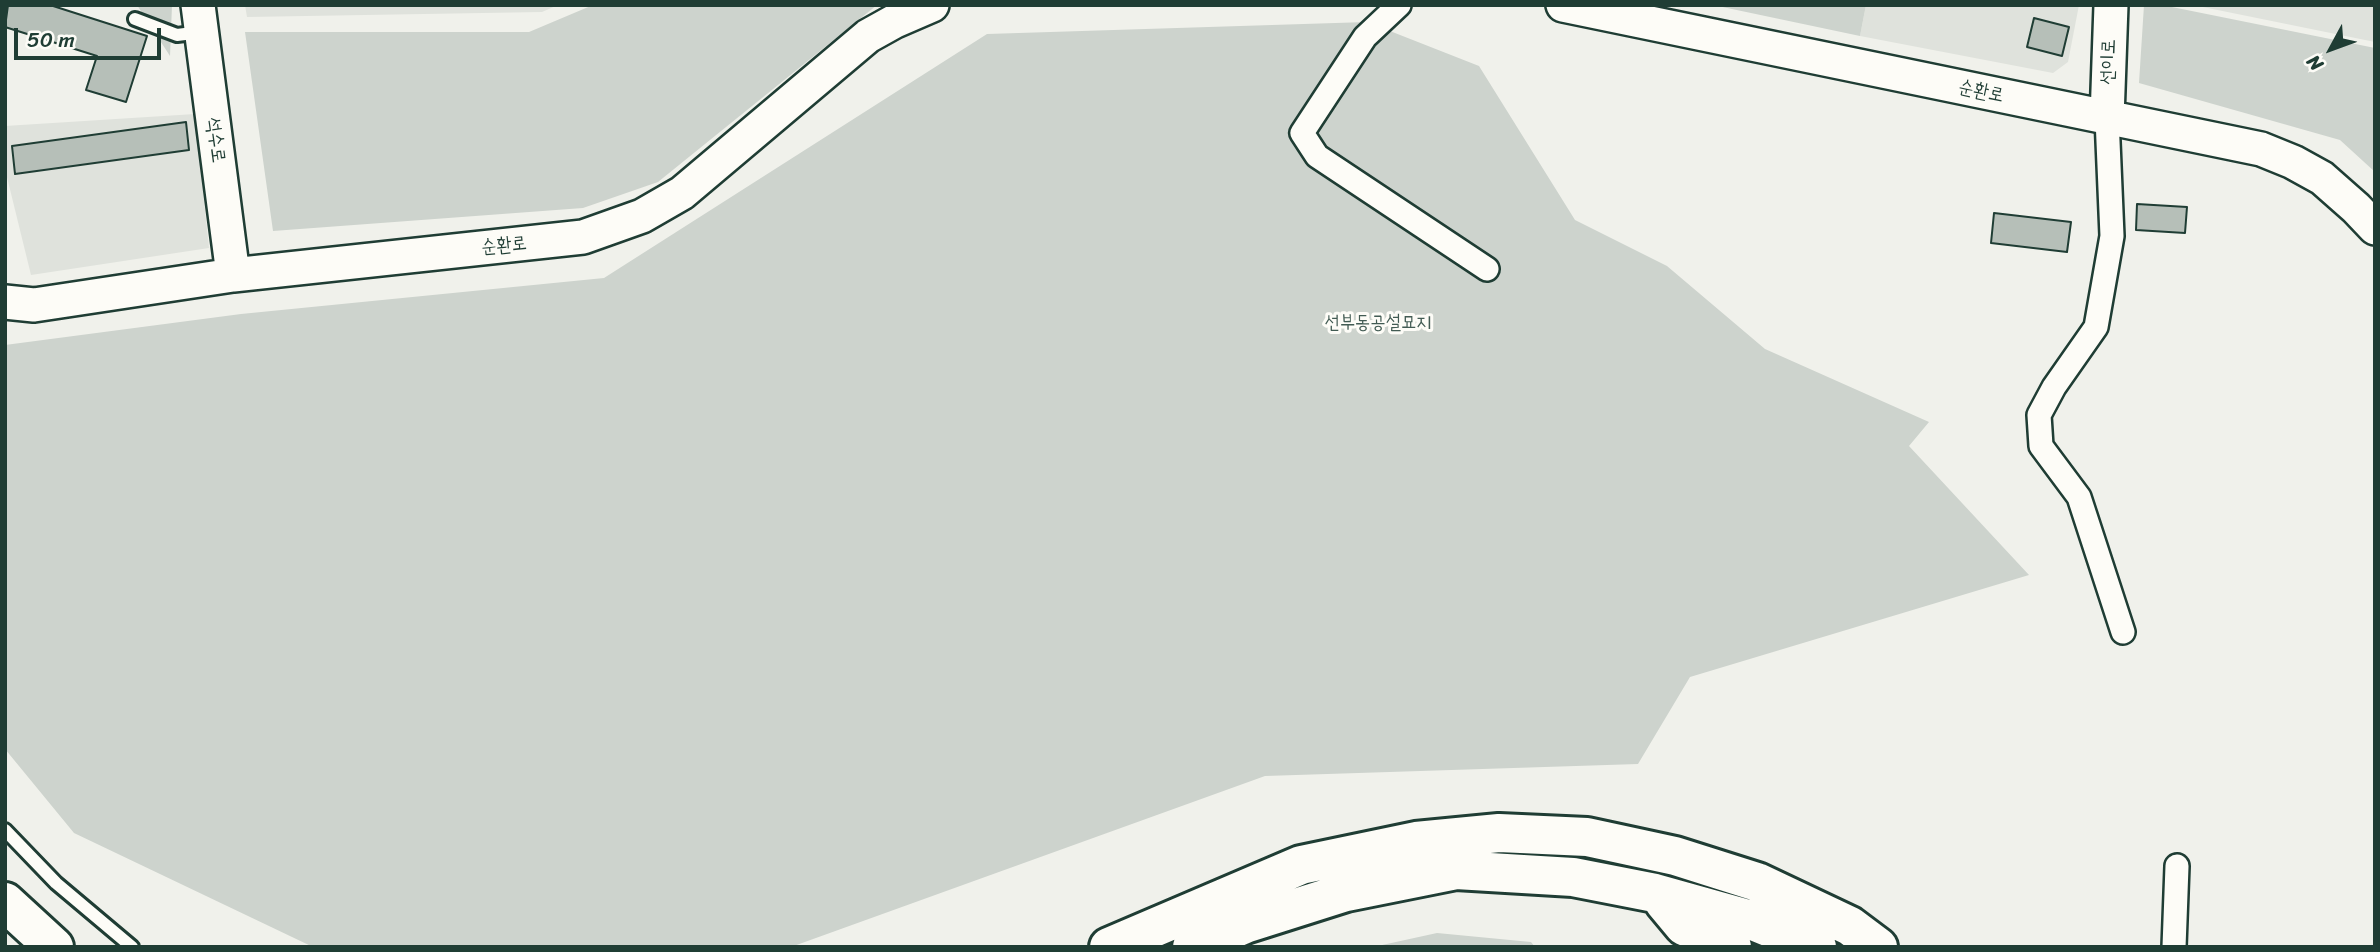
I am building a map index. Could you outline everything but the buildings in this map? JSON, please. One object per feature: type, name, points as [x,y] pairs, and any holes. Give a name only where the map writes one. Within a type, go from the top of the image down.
[{"type":"highway","points":[[1110,947],[1301,865],[1416,842],[1499,833],[1587,837],[1675,856],[1756,882],[1850,926],[1878,947]]},
{"type":"highway","points":[[1192,947],[1245,924],[1346,891],[1456,870],[1573,877],[1656,893],[1748,919],[1816,947]]},
{"type":"highway","points":[[1656,893],[1684,926],[1732,947]]},
{"type":"highway","points":[[5,902],[54,947]]},
{"type":"main road","name":"순환로","points":[[5,302],[34,305],[233,275],[583,237],[642,216],[682,193],[868,36],[932,5]]},
{"type":"main road","name":"순환로","points":[[1563,5],[2261,149],[2322,178],[2375,228]]},
{"type":"main road","name":"선이로","points":[[2107,118],[2111,5]]},
{"type":"main road","name":"석수로","points":[[200,19],[233,275]]},
{"type":"street","points":[[1399,5],[1365,37],[1303,133],[1318,156],[1487,269]]},
{"type":"street","points":[[2107,118],[2112,236],[2096,327],[2054,387],[2039,415],[2041,446],[2079,497],[2123,632]]},
{"type":"street","points":[[2174,947],[2177,866]]},
{"type":"lane","points":[[135,19],[177,35],[200,19]]},
{"type":"lane","points":[[5,830],[56,883],[132,947]]},
{"type":"shaded area","points":[[245,5],[558,5],[542,12],[247,17]]},
{"type":"shaded area","points":[[1866,5],[2079,5],[2068,62],[2053,73],[1860,36]]},
{"type":"shaded area","points":[[2193,5],[2375,5],[2375,42]]},
{"type":"shaded area","points":[[195,114],[209,248],[31,275],[5,169],[5,126]]},
{"type":"green space","points":[[137,5],[172,5],[170,56]]},
{"type":"green space","points":[[593,5],[877,5],[658,182],[583,208],[273,231],[245,32],[529,32]]},
{"type":"green space","points":[[1713,5],[1866,5],[1860,36]]},
{"type":"green space","points":[[2144,5],[2162,5],[2375,48],[2375,172],[2340,140],[2139,83]]},
{"type":"green space","name":"선부동공설묘지","points":[[1367,22],[1479,66],[1575,220],[1667,266],[1765,349],[1929,422],[1909,446],[2029,575],[1690,677],[1638,764],[1265,776],[791,947],[313,947],[74,833],[5,749],[5,345],[241,314],[604,278],[987,34]]},
{"type":"green space","points":[[1437,933],[1531,942],[1535,947],[1373,947]]}]
